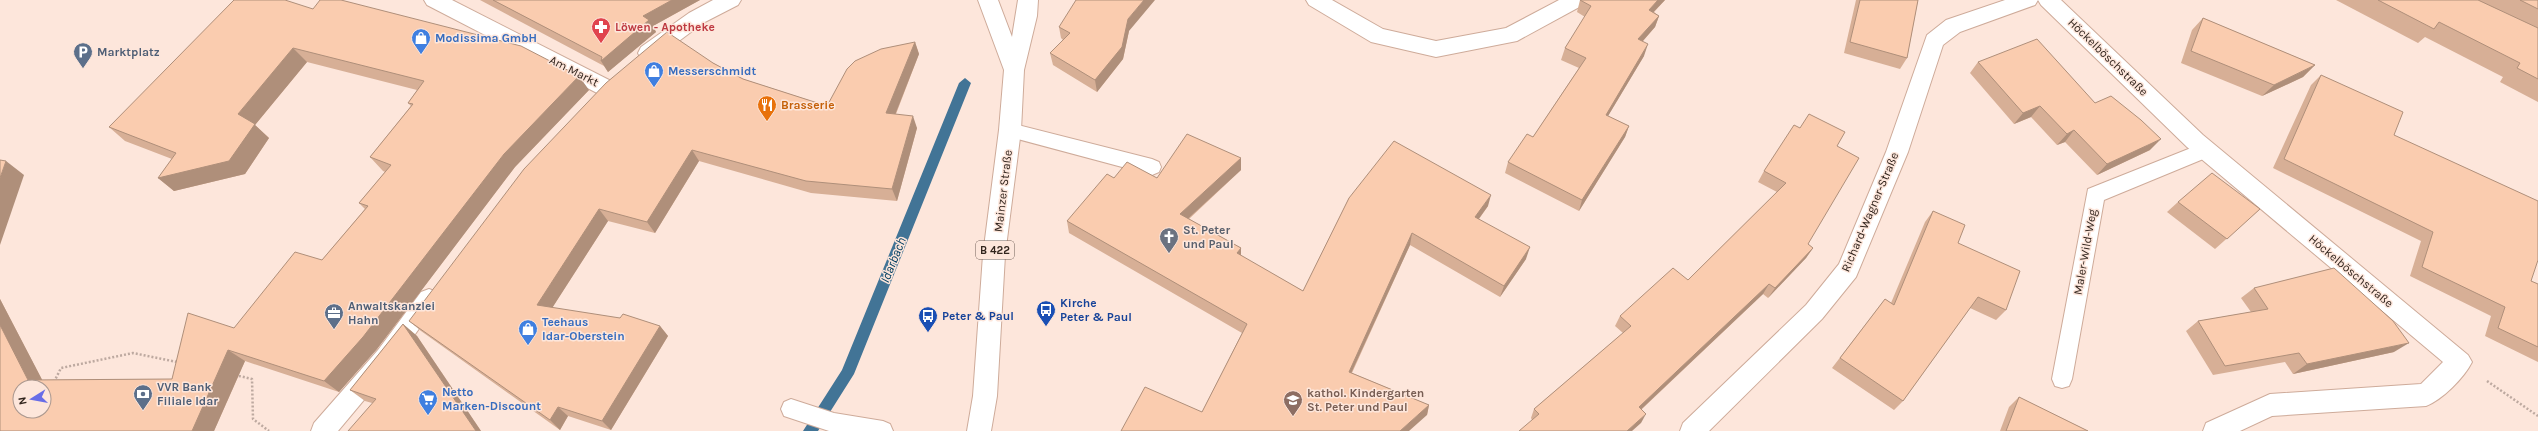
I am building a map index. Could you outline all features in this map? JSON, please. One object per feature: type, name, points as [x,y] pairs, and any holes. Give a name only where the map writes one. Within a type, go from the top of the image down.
[{"type":"street","name":"Am Markt","points":[[434,0],[606,88]]},
{"type":"street","points":[[590,105],[606,88],[669,35],[731,0]]},
{"type":"street","name":"Mainzer Straße","points":[[988,0],[1014,70]]},
{"type":"street","name":"Mainzer Straße","points":[[979,431],[988,367],[994,255],[1010,130],[1014,70],[1027,16],[1028,0]]},
{"type":"street","points":[[1316,0],[1378,36],[1436,49],[1510,35],[1576,0]]},
{"type":"street","name":"Richard-Wagner-Straße","points":[[1692,431],[1814,312],[1848,270],[1897,152],[1934,41],[1953,26],[2028,0]]},
{"type":"street","name":"Höckelböschstraße","points":[[2048,0],[2206,150],[2460,362]]},
{"type":"street","points":[[323,431],[386,357],[443,282]]},
{"type":"street","points":[[2215,431],[2270,405],[2426,395],[2460,362]]},
{"type":"lane","points":[[1010,130],[1152,167]]},
{"type":"lane","name":"Maler-Wild-Weg","points":[[2062,379],[2095,195],[2206,150]]},
{"type":"lane","points":[[791,408],[834,423],[883,431]]},
{"type":"path","points":[[52,386],[61,368],[133,353],[185,364]]},
{"type":"path","points":[[2460,362],[2538,416]]},
{"type":"path","points":[[229,374],[252,379],[252,419],[269,431]]},
{"type":"building","points":[[234,0],[285,0],[313,9],[320,0],[341,0],[521,46],[579,76],[504,154],[363,337],[324,381],[228,350],[192,431],[0,431],[0,325],[27,379],[12,379],[12,419],[52,419],[52,380],[172,379],[188,313],[234,328],[295,252],[322,260],[368,206],[359,203],[391,165],[370,157],[413,104],[408,103],[424,81],[293,48],[238,114],[255,124],[229,161],[158,178],[176,153],[109,127]]},
{"type":"building","points":[[493,0],[672,0],[643,16],[649,20],[601,61],[602,57]]},
{"type":"building","points":[[1076,0],[1144,0],[1128,19],[1122,47],[1095,80],[1050,53],[1070,33],[1059,27]]},
{"type":"building","points":[[1580,0],[1658,0],[1649,10],[1659,16],[1638,39],[1648,44],[1606,115],[1629,126],[1582,200],[1508,162],[1527,134],[1533,137],[1586,58],[1565,48],[1591,6]]},
{"type":"building","points":[[1860,0],[1918,0],[1907,58],[1850,42]]},
{"type":"building","points":[[2378,0],[2478,0],[2538,28],[2538,79],[2517,68],[2520,63],[2439,22],[2434,29]]},
{"type":"building","points":[[2520,0],[2538,0],[2538,9]]},
{"type":"building","points":[[2203,18],[2315,65],[2274,85],[2191,51]]},
{"type":"building","points":[[667,32],[713,63],[743,79],[827,106],[847,69],[855,61],[881,49],[915,42],[886,113],[913,116],[892,189],[806,181],[692,150],[647,222],[599,209],[537,305],[620,318],[623,314],[660,326],[602,421],[558,407],[550,420],[409,321],[524,169],[606,83]]},
{"type":"building","points":[[2037,39],[2095,103],[2111,96],[2141,120],[2161,139],[2107,164],[2074,130],[2067,134],[2040,106],[2023,113],[1978,62]]},
{"type":"building","points":[[2321,75],[2403,112],[2394,135],[2538,201],[2538,260],[2531,281],[2538,284],[2538,347],[2498,328],[2505,307],[2422,267],[2433,232],[2284,159]]},
{"type":"building","points":[[1809,114],[1845,132],[1837,146],[1859,158],[1808,244],[1813,248],[1775,288],[1769,284],[1639,407],[1646,414],[1627,431],[1519,431],[1539,414],[1534,409],[1631,326],[1620,316],[1673,268],[1688,280],[1786,183],[1764,171],[1794,125],[1800,128]]},
{"type":"building","points":[[1187,134],[1241,158],[1180,214],[1241,248],[1237,253],[1303,291],[1349,198],[1394,141],[1491,195],[1475,217],[1530,247],[1504,286],[1412,233],[1349,372],[1429,405],[1400,431],[1121,431],[1145,387],[1202,412],[1247,324],[1067,221],[1107,174],[1114,178],[1127,162],[1157,178]]},
{"type":"building","points":[[0,160],[6,161],[0,178]]},
{"type":"building","points":[[2212,173],[2260,209],[2227,239],[2178,202]]},
{"type":"building","points":[[1933,211],[1965,225],[1958,243],[2020,271],[2006,310],[1978,297],[1903,401],[1840,358],[1885,299],[1894,305]]},
{"type":"building","points":[[2334,268],[2393,321],[2409,343],[2307,364],[2299,353],[2225,366],[2198,321],[2268,309],[2254,288]]},
{"type":"building","points":[[403,324],[476,431],[348,431],[376,399],[350,390]]},
{"type":"building","points":[[2019,397],[2088,431],[2006,431]]},
{"type":"waterway","name":"Idarbach","points":[[810,431],[847,374],[965,83]]},
{"type":"place","name":"Löwen - Apotheke","points":[[601,44]]},
{"type":"place","name":"Modissima GmbH","points":[[421,55]]},
{"type":"place","name":"Marktplatz","points":[[83,69]]},
{"type":"place","name":"Messerschmidt","points":[[654,88]]},
{"type":"place","name":"Brasserie","points":[[767,122]]},
{"type":"place","name":"St. Peter und Paul","points":[[1169,254]]},
{"type":"place","name":"Kirche Peter & Paul","points":[[1046,327]]},
{"type":"place","name":"Anwaltskanzlei Hahn","points":[[334,330]]},
{"type":"place","name":"Peter & Paul","points":[[928,333]]},
{"type":"place","name":"Teehaus Idar-Oberstein","points":[[528,346]]},
{"type":"place","name":"VVR Bank Filiale Idar","points":[[143,411]]},
{"type":"place","name":"Netto Marken-Discount","points":[[428,416]]},
{"type":"place","name":"kathol. Kindergarten St. Peter und Paul","points":[[1293,417]]}]
